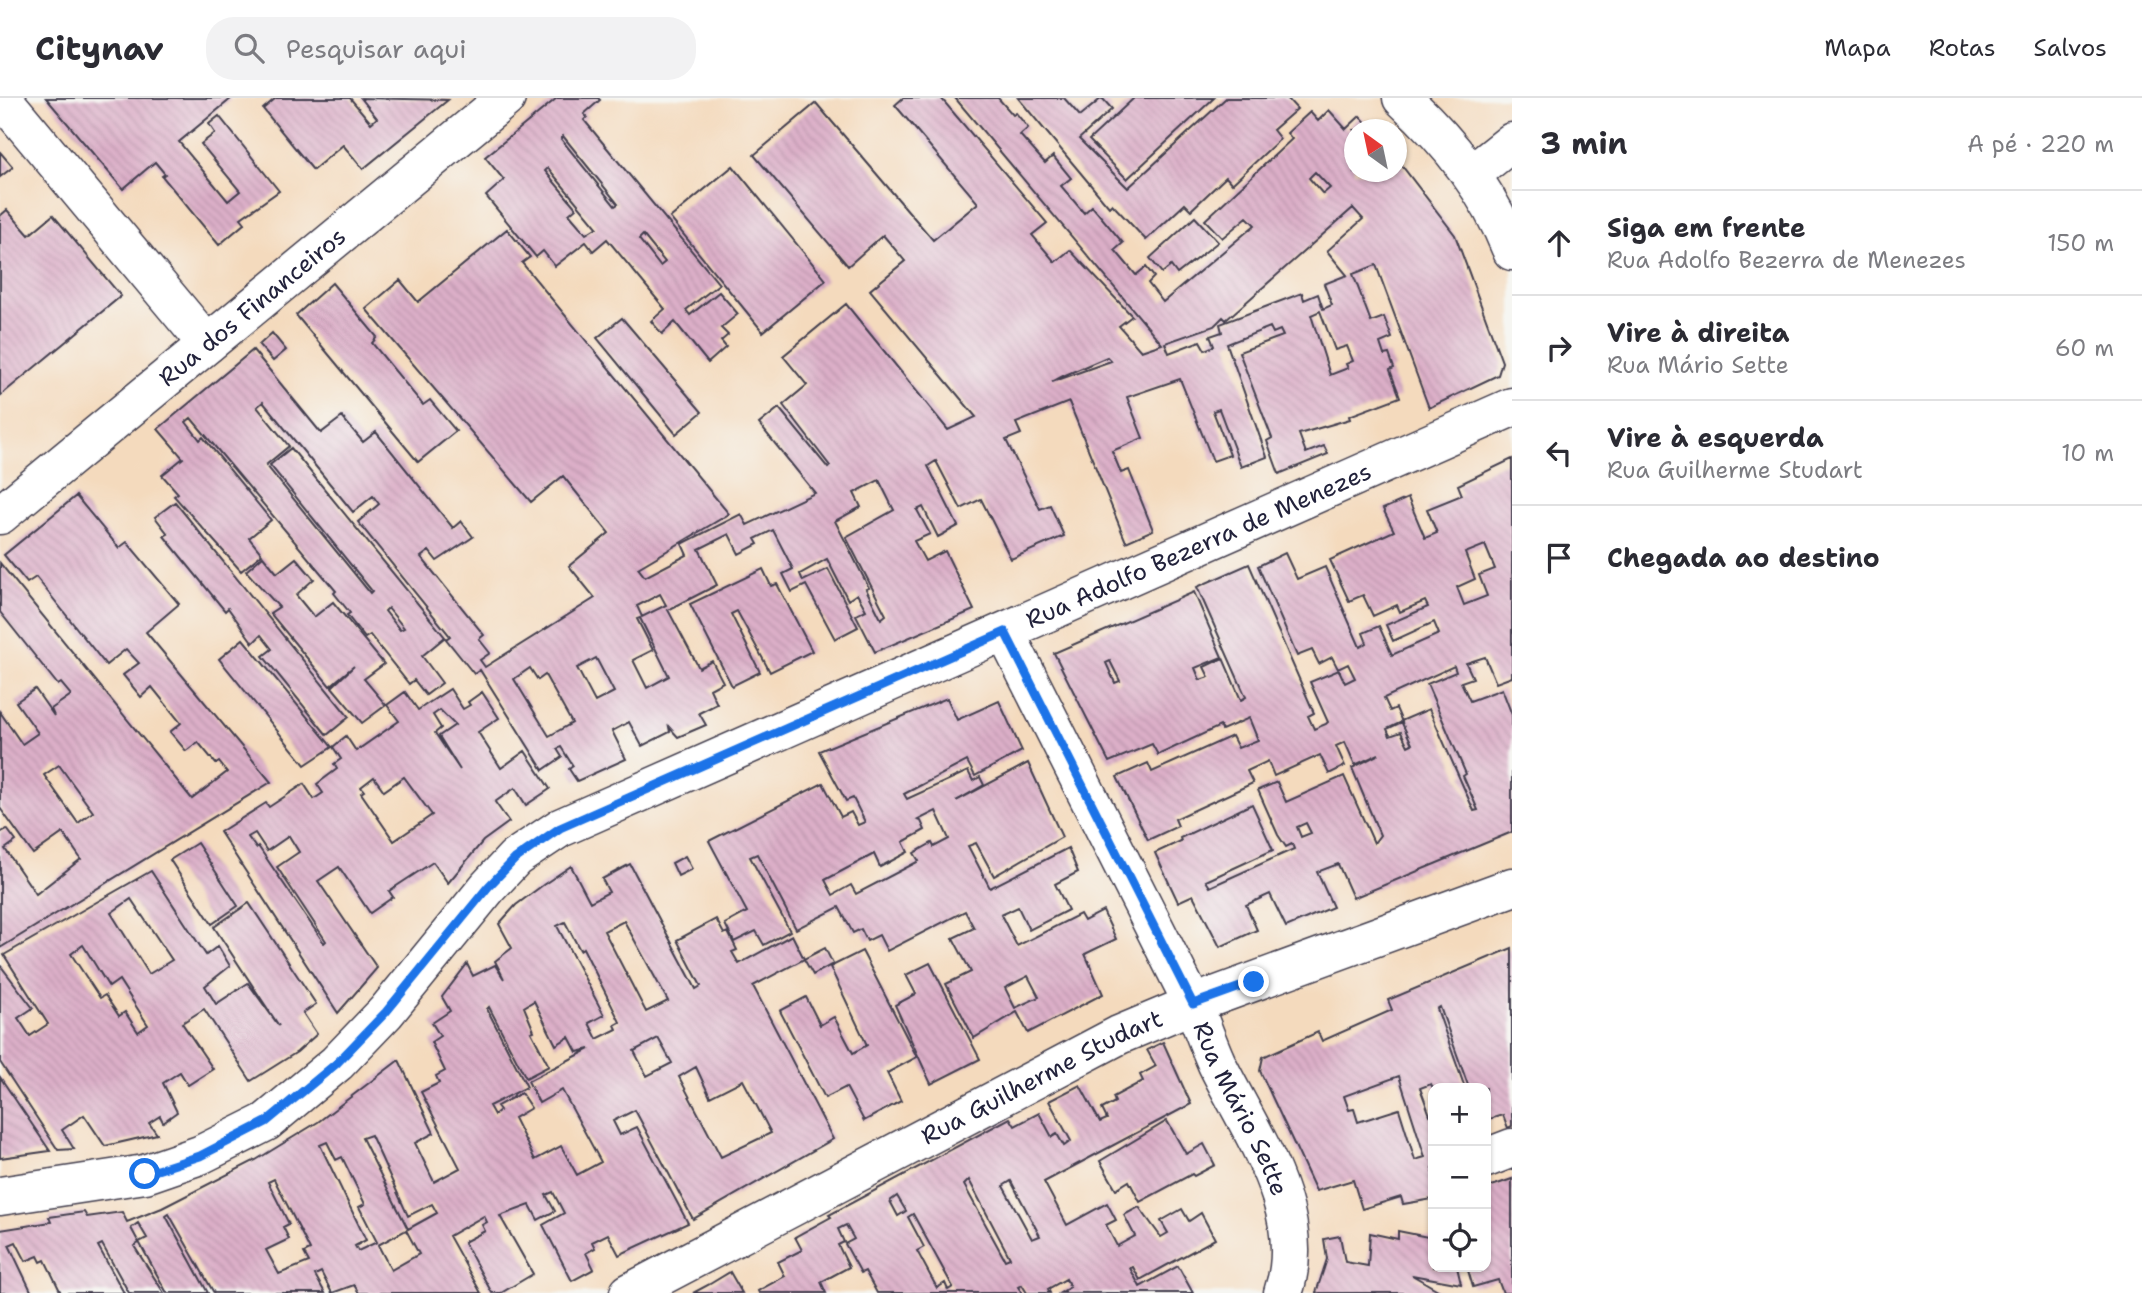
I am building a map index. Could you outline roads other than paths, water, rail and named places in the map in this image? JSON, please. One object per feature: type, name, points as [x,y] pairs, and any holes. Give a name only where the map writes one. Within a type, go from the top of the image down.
[{"type":"street","points":[[2,98],[207,344]]},
{"type":"street","name":"Rua dos Financeiros","points":[[0,515],[506,98]]},
{"type":"street","points":[[1402,98],[1429,122],[1472,174],[1500,221],[1512,251]]},
{"type":"street","points":[[1472,174],[1512,142]]},
{"type":"street","name":"Rua Adolfo Bezerra de Menezes","points":[[0,1196],[145,1174],[200,1156],[266,1122],[337,1063],[386,1012],[488,887],[515,859],[560,828],[1512,407]]},
{"type":"street","name":"Rua Mário Sette","points":[[1005,632],[1193,1004],[1215,1060],[1270,1167],[1288,1220],[1291,1272],[1283,1293]]},
{"type":"street","name":"Rua Guilherme Studart","points":[[629,1293],[1119,1035],[1193,1004],[1512,887]]},
{"type":"street","points":[[1491,1156],[1512,1149]]}]
